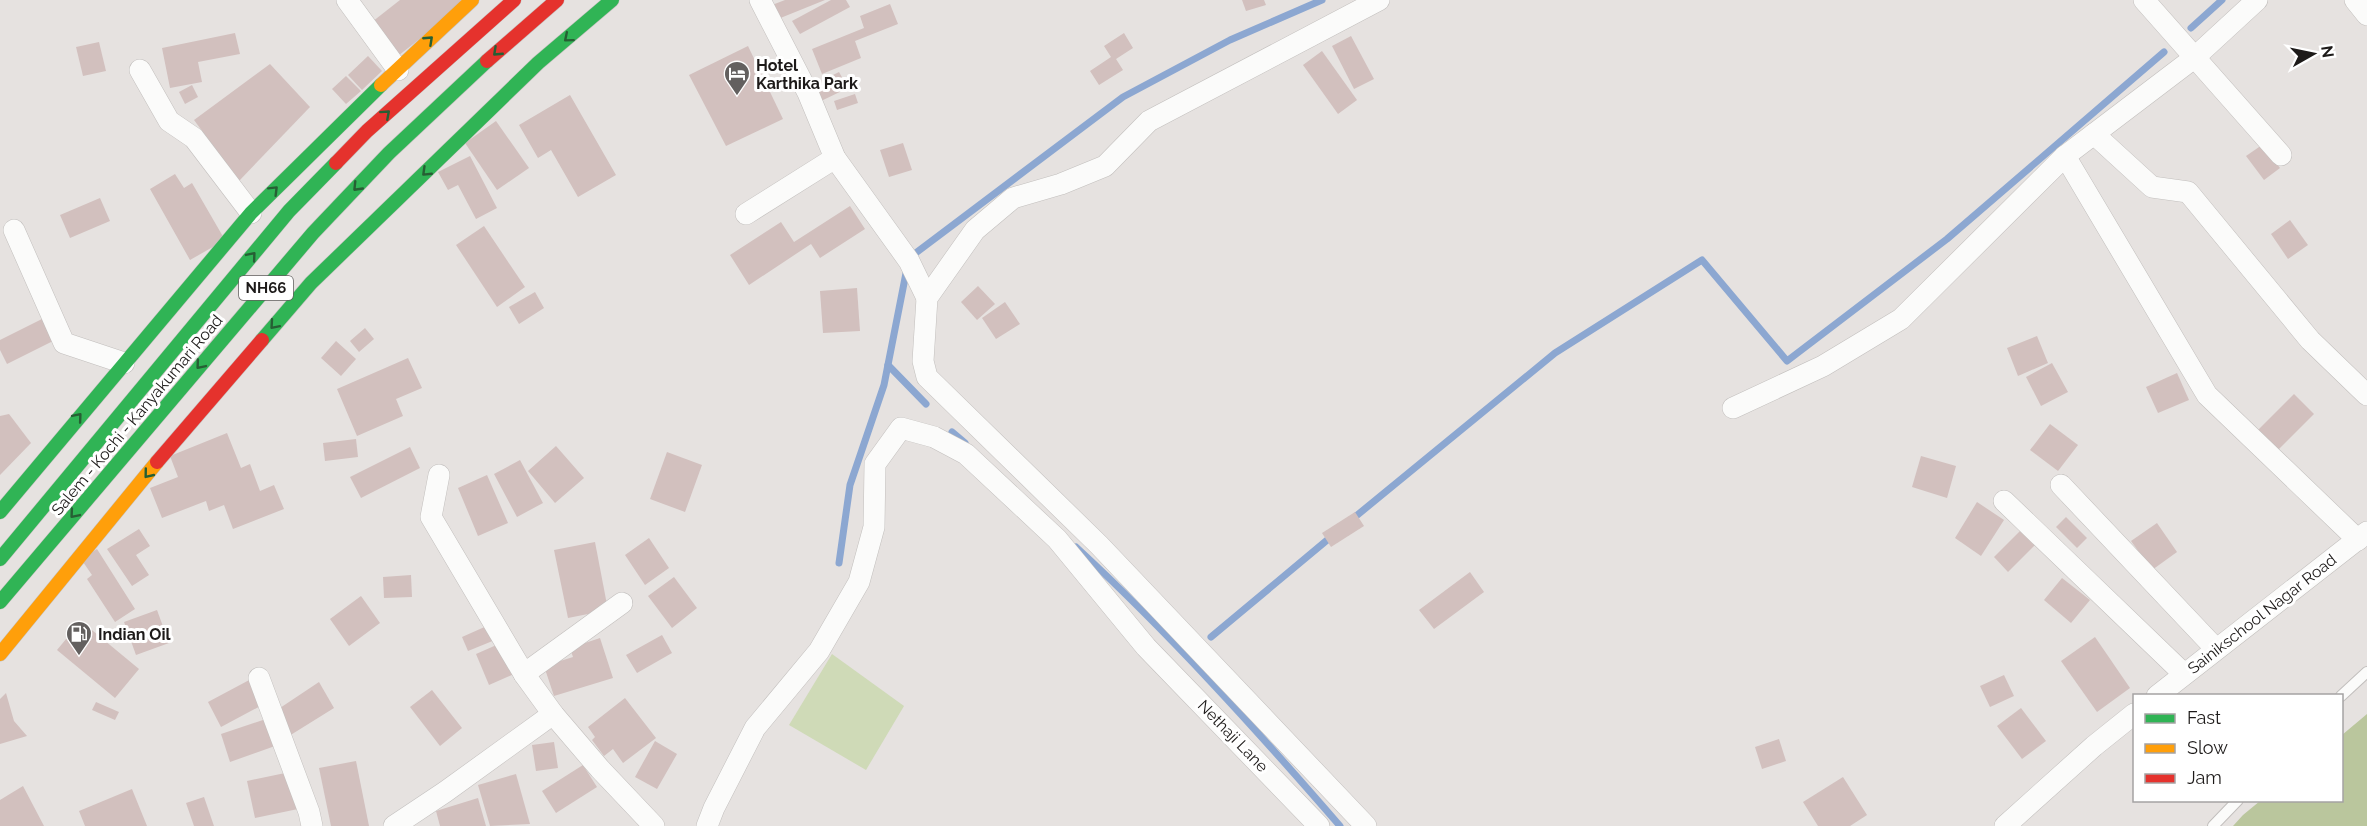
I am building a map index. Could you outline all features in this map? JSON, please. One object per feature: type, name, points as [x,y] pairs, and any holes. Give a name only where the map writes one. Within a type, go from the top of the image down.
[{"type":"main road","points":[[0,512],[251,213],[472,0]]},
{"type":"main road","name":"Salem - Kochi - Kanyakumari Road","points":[[0,560],[289,212],[367,131],[514,0]]},
{"type":"main road","name":"Salem - Kochi - Kanyakumari Road","points":[[0,602],[313,232],[389,153],[517,33],[557,0]]},
{"type":"main road","points":[[0,654],[188,425],[311,283],[538,63],[612,0]]},
{"type":"street","points":[[347,0],[398,70]]},
{"type":"street","points":[[760,0],[808,93],[835,158],[909,261],[927,298],[923,361],[927,377],[1098,545],[1366,826]]},
{"type":"street","points":[[927,298],[975,230],[1013,198],[1061,184],[1105,166],[1149,121],[1379,0]]},
{"type":"street","points":[[2144,0],[2281,155]]},
{"type":"street","points":[[1733,408],[1823,366],[1901,319],[2065,156],[2194,58],[2257,0]]},
{"type":"street","points":[[2355,0],[2367,15]]},
{"type":"street","points":[[140,70],[169,121],[194,138],[251,213]]},
{"type":"street","points":[[2094,134],[2152,187],[2188,192],[2310,340],[2367,394]]},
{"type":"street","points":[[2065,156],[2207,395],[2363,536]]},
{"type":"street","points":[[746,214],[835,158]]},
{"type":"street","points":[[14,230],[64,343],[124,363]]},
{"type":"street","name":"Nethaji Lane","points":[[707,826],[755,728],[819,651],[860,582],[874,527],[875,464],[901,428],[934,437],[966,454],[1058,539],[1146,647],[1319,826]]},
{"type":"street","points":[[439,475],[430,517],[524,674],[553,714],[600,769],[654,826]]},
{"type":"street","points":[[2061,485],[2216,650]]},
{"type":"street","points":[[2004,501],[2184,674]]},
{"type":"street","name":"Sainikschool Nagar Road","points":[[2159,694],[2363,536]]},
{"type":"street","points":[[524,674],[622,603]]},
{"type":"street","points":[[259,678],[309,812],[312,826]]},
{"type":"street","points":[[394,826],[419,819],[553,714]]},
{"type":"street","points":[[2006,826],[2094,746],[2133,715]]},
{"type":"lane","points":[[2343,695],[2367,672]]},
{"type":"lane","points":[[2213,826],[2237,802]]},
{"type":"green space","points":[[832,654],[904,706],[866,770],[789,725]]},
{"type":"green space","points":[[2367,714],[2367,826],[2233,826],[2259,802],[2343,802],[2343,734]]},
{"type":"building","points":[[400,0],[469,0],[384,67],[358,33]]},
{"type":"building","points":[[785,0],[825,0],[778,19],[772,5]]},
{"type":"building","points":[[831,0],[846,0],[850,7],[800,34],[792,21]]},
{"type":"building","points":[[1242,0],[1264,0],[1266,5],[1246,11]]},
{"type":"building","points":[[890,4],[898,24],[855,41],[861,58],[822,74],[812,49],[864,28],[860,16]]},
{"type":"building","points":[[235,33],[240,54],[198,62],[202,82],[170,88],[162,48]]},
{"type":"building","points":[[1124,33],[1133,48],[1116,59],[1123,70],[1099,85],[1090,71],[1111,57],[1104,46]]},
{"type":"building","points":[[1351,36],[1374,79],[1354,89],[1332,46]]},
{"type":"building","points":[[99,42],[106,71],[83,76],[76,47]]},
{"type":"building","name":"Hotel Karthika Park","points":[[748,46],[783,119],[726,146],[689,75]]},
{"type":"building","points":[[1322,51],[1357,100],[1338,114],[1303,65]]},
{"type":"building","points":[[368,56],[382,71],[362,90],[348,75]]},
{"type":"building","points":[[270,64],[310,107],[239,181],[194,120]]},
{"type":"building","points":[[839,72],[848,88],[819,102],[811,86]]},
{"type":"building","points":[[346,76],[361,91],[346,104],[332,89]]},
{"type":"building","points":[[192,85],[198,97],[185,104],[179,92]]},
{"type":"building","points":[[855,94],[858,103],[837,110],[834,101]]},
{"type":"building","points":[[570,95],[616,175],[578,197],[551,150],[538,158],[519,125]]},
{"type":"building","points":[[496,121],[529,168],[497,190],[465,143]]},
{"type":"building","points":[[903,143],[912,170],[889,177],[880,150]]},
{"type":"building","points":[[2262,145],[2280,168],[2264,180],[2246,156]]},
{"type":"building","points":[[470,156],[497,208],[476,219],[458,185],[448,190],[438,172]]},
{"type":"building","points":[[175,174],[184,188],[192,183],[225,240],[190,260],[150,189]]},
{"type":"building","points":[[100,198],[110,221],[70,238],[60,215]]},
{"type":"building","points":[[850,206],[865,229],[820,258],[811,244],[749,285],[730,255],[781,222],[794,242]]},
{"type":"building","points":[[2290,220],[2308,245],[2288,259],[2271,234]]},
{"type":"building","points":[[484,226],[525,287],[497,307],[456,245]]},
{"type":"building","points":[[978,286],[995,304],[977,320],[961,302]]},
{"type":"building","points":[[857,288],[860,331],[823,333],[820,291]]},
{"type":"building","points":[[535,292],[544,308],[519,324],[509,307]]},
{"type":"building","points":[[1005,302],[1020,324],[996,339],[982,318]]},
{"type":"building","points":[[42,319],[53,341],[7,364],[0,350],[0,340]]},
{"type":"building","points":[[365,328],[374,339],[359,352],[350,341]]},
{"type":"building","points":[[2037,336],[2048,363],[2018,376],[2007,348]]},
{"type":"building","points":[[336,341],[356,359],[341,376],[321,358]]},
{"type":"building","points":[[408,358],[422,388],[396,399],[403,416],[357,436],[337,389]]},
{"type":"building","points":[[2052,363],[2068,392],[2041,406],[2026,377]]},
{"type":"building","points":[[2177,373],[2189,400],[2158,413],[2146,387]]},
{"type":"building","points":[[2294,394],[2314,414],[2278,450],[2258,430]]},
{"type":"building","points":[[9,414],[31,443],[0,475],[0,416]]},
{"type":"building","points":[[2050,424],[2078,445],[2058,471],[2030,450]]},
{"type":"building","points":[[227,433],[241,468],[250,464],[260,491],[274,485],[284,509],[233,529],[224,505],[209,511],[206,501],[162,518],[150,488],[178,477],[170,456]]},
{"type":"building","points":[[356,439],[358,457],[325,461],[323,443]]},
{"type":"building","points":[[556,446],[584,478],[555,503],[528,471]]},
{"type":"building","points":[[410,447],[420,468],[361,498],[350,477]]},
{"type":"building","points":[[667,452],[702,465],[685,512],[650,499]]},
{"type":"building","points":[[1921,456],[1956,466],[1947,498],[1912,487]]},
{"type":"building","points":[[520,460],[543,503],[517,517],[494,474]]},
{"type":"building","points":[[487,475],[508,523],[478,536],[458,488]]},
{"type":"building","points":[[1977,502],[2004,520],[1981,556],[1955,538]]},
{"type":"building","points":[[1355,512],[1364,526],[1331,547],[1322,533]]},
{"type":"building","points":[[2066,517],[2087,538],[2077,548],[2056,527]]},
{"type":"building","points":[[2157,523],[2177,552],[2152,570],[2131,541]]},
{"type":"building","points":[[2023,528],[2037,543],[2008,572],[1994,557]]},
{"type":"building","points":[[139,529],[150,546],[136,555],[149,575],[132,586],[107,549]]},
{"type":"building","points":[[649,538],[669,568],[645,585],[625,555]]},
{"type":"building","points":[[595,542],[608,610],[568,618],[554,550]]},
{"type":"building","points":[[97,549],[135,609],[115,622],[87,579],[92,575],[81,559]]},
{"type":"building","points":[[1470,572],[1484,592],[1434,629],[1419,610]]},
{"type":"building","points":[[411,575],[412,597],[384,598],[383,577]]},
{"type":"building","points":[[674,577],[697,608],[672,628],[648,596]]},
{"type":"building","points":[[2062,578],[2090,600],[2071,623],[2044,600]]},
{"type":"building","points":[[361,596],[380,623],[349,646],[330,619]]},
{"type":"building","points":[[157,610],[169,643],[136,655],[124,622]]},
{"type":"building","points":[[81,621],[139,669],[115,698],[57,650]]},
{"type":"building","points":[[489,625],[495,640],[468,651],[462,637]]},
{"type":"building","points":[[662,635],[672,653],[637,673],[626,655]]},
{"type":"building","points":[[2095,637],[2130,688],[2097,712],[2061,661]]},
{"type":"building","points":[[600,638],[613,678],[554,696],[544,666],[573,657],[570,648]]},
{"type":"building","points":[[501,643],[514,674],[489,685],[476,654]]},
{"type":"building","points":[[2004,675],[2014,696],[1990,707],[1980,686]]},
{"type":"building","points":[[253,678],[266,703],[221,727],[208,702]]},
{"type":"building","points":[[319,682],[334,708],[289,736],[277,710]]},
{"type":"building","points":[[432,690],[462,728],[440,746],[410,707]]},
{"type":"building","points":[[6,693],[14,721],[27,736],[0,744],[0,699]]},
{"type":"building","points":[[625,698],[656,738],[623,763],[613,749],[604,756],[592,740],[595,737],[588,727]]},
{"type":"building","points":[[96,702],[119,712],[115,720],[92,710]]},
{"type":"building","points":[[2021,708],[2046,741],[2022,759],[1997,726]]},
{"type":"building","points":[[266,719],[275,746],[230,762],[221,734]]},
{"type":"building","points":[[1779,739],[1786,761],[1762,769],[1755,747]]},
{"type":"building","points":[[655,741],[677,754],[657,789],[635,777]]},
{"type":"building","points":[[554,742],[558,768],[536,771],[532,745]]},
{"type":"building","points":[[356,761],[369,826],[331,826],[319,768]]},
{"type":"building","points":[[583,765],[597,787],[556,813],[542,791]]},
{"type":"building","points":[[290,772],[298,809],[255,818],[247,781]]},
{"type":"building","points":[[516,774],[530,824],[490,826],[478,785]]},
{"type":"building","points":[[1843,777],[1867,815],[1850,826],[1818,826],[1803,802]]},
{"type":"building","points":[[23,786],[44,826],[0,826],[0,800]]},
{"type":"building","points":[[132,789],[147,826],[85,826],[79,811]]},
{"type":"building","points":[[204,797],[214,826],[194,826],[186,803]]},
{"type":"building","points":[[478,798],[486,826],[440,826],[436,811]]},
{"type":"waterway","points":[[909,258],[1123,97],[1230,40],[1322,0]]},
{"type":"waterway","points":[[2191,28],[2222,0]]},
{"type":"waterway","points":[[1350,521],[1555,353],[1702,260],[1787,361],[1947,239],[2164,52]]},
{"type":"waterway","points":[[839,563],[850,485],[884,385],[907,268]]},
{"type":"waterway","points":[[888,365],[926,404]]},
{"type":"waterway","points":[[952,432],[965,443]]},
{"type":"waterway","points":[[1211,637],[1332,536]]},
{"type":"waterway","points":[[1076,547],[1212,683],[1340,826]]},
{"type":"traffic: fast","points":[[262,340],[311,283],[538,63],[612,0]]},
{"type":"traffic: fast","points":[[0,602],[313,233],[389,153],[487,61]]},
{"type":"traffic: fast","points":[[0,512],[251,213],[381,85]]},
{"type":"traffic: fast","points":[[0,559],[289,211],[336,163]]},
{"type":"traffic: slow","points":[[381,85],[472,0]]},
{"type":"traffic: slow","points":[[0,654],[157,462]]},
{"type":"traffic: jam","points":[[336,163],[367,131],[514,0]]},
{"type":"traffic: jam","points":[[487,61],[557,0]]},
{"type":"traffic: jam","points":[[157,462],[262,340]]},
{"type":"place","name":"Hotel Karthika Park","points":[[737,97]]},
{"type":"place","name":"Indian Oil","points":[[79,657]]}]
